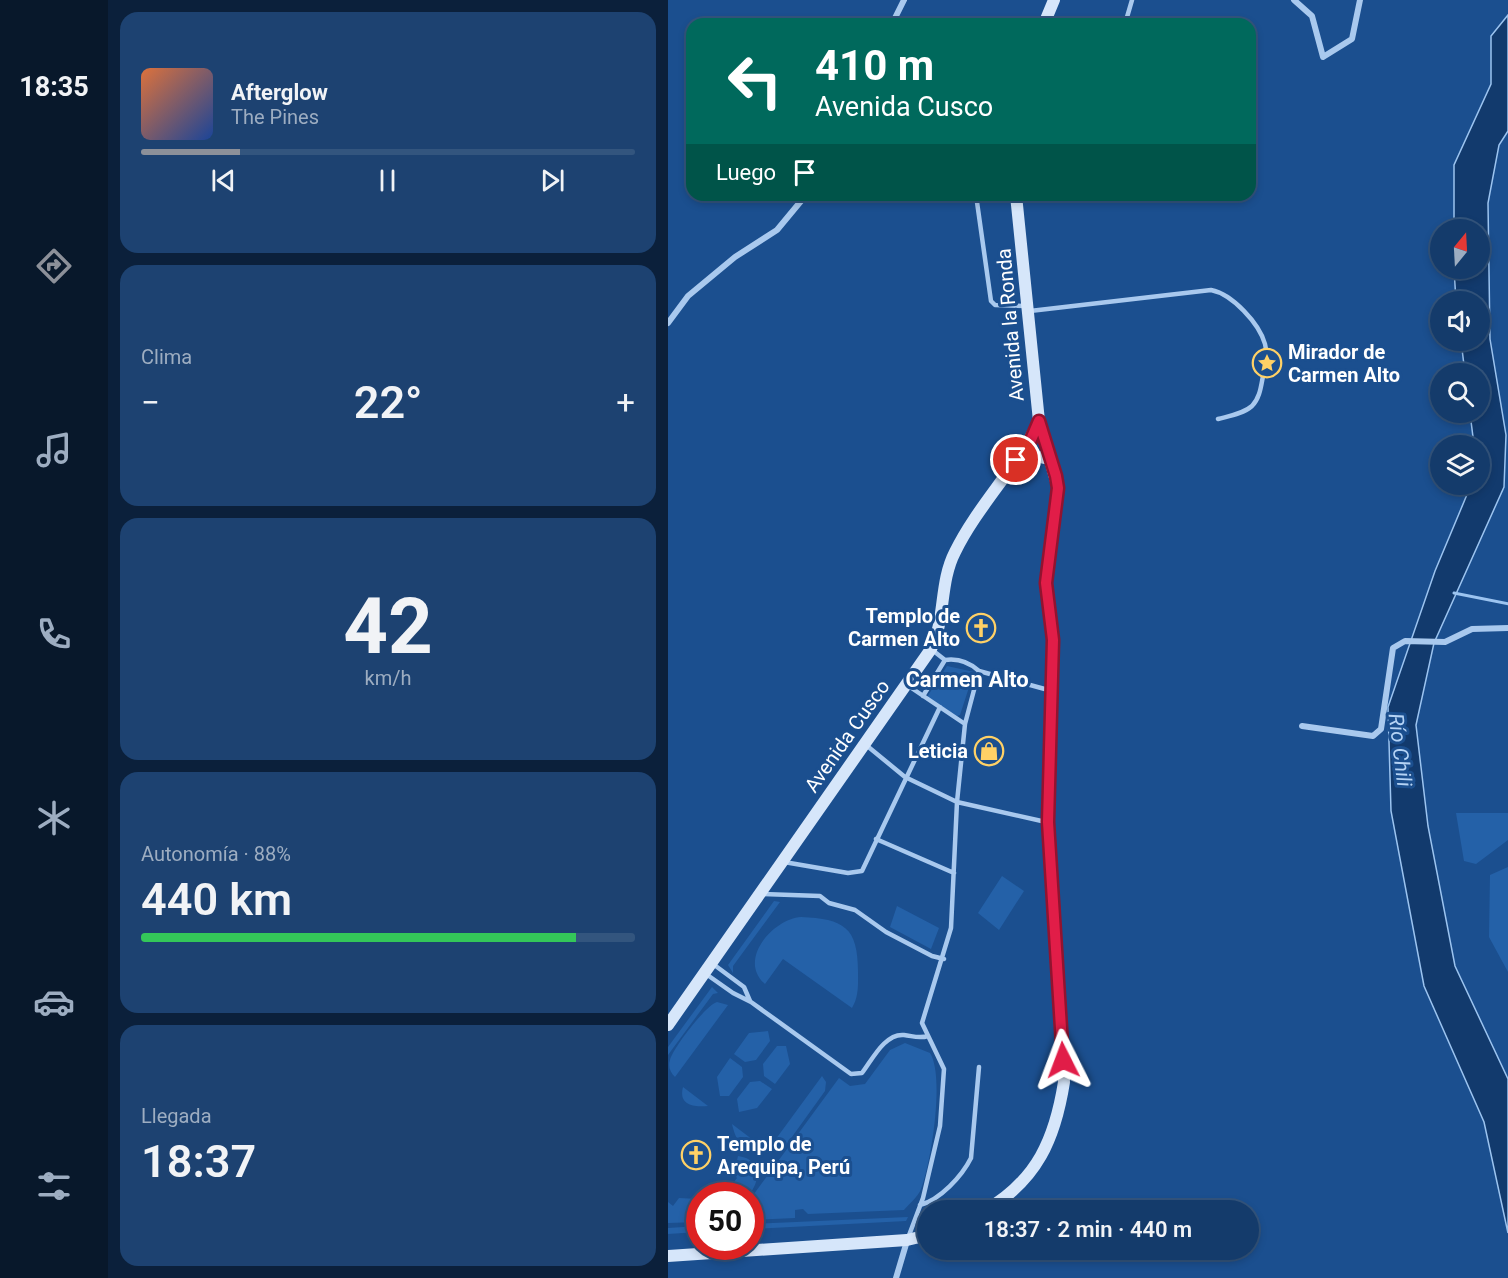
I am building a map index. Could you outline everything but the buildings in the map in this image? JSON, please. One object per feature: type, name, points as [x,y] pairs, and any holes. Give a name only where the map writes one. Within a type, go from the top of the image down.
[{"type":"main road","points":[[1046,18],[1054,0]]},
{"type":"main road","name":"Avenida la Ronda","points":[[999,1200],[1029,1177],[1047,1146],[1059,1117],[1064,1082],[1048,822],[1053,640],[1046,583],[1058,488],[1039,421],[1017,201]]},
{"type":"main road","name":"Avenida Cusco","points":[[668,1025],[931,649],[939,628],[943,588],[954,553],[1018,458],[1039,421]]},
{"type":"main road","points":[[1018,458],[1030,455],[1049,459]]},
{"type":"main road","points":[[668,1256],[917,1238]]},
{"type":"street","points":[[895,18],[904,0]]},
{"type":"street","points":[[1294,0],[1312,16],[1323,57],[1352,39],[1360,0]]},
{"type":"street","points":[[668,323],[688,296],[735,257],[777,230],[801,201]]},
{"type":"street","points":[[1302,726],[1373,736],[1381,729],[1393,648],[1404,641],[1437,644],[1472,629],[1508,628]]},
{"type":"street","points":[[896,1278],[907,1240]]},
{"type":"lane","points":[[1127,18],[1132,0]]},
{"type":"lane","points":[[977,201],[991,301],[995,305],[1028,309],[1211,290],[1224,294],[1242,310],[1265,343],[1266,359],[1257,400],[1251,407],[1218,419]]},
{"type":"lane","points":[[931,649],[945,660],[955,659],[971,664],[979,671],[1052,691]]},
{"type":"lane","points":[[923,696],[945,660]]},
{"type":"lane","points":[[921,1200],[940,1126],[944,1069],[938,1052],[922,1023],[944,959],[951,928],[957,802],[965,724],[979,671]]},
{"type":"lane","points":[[907,685],[965,724]]},
{"type":"lane","points":[[784,862],[848,873],[857,872],[865,867],[905,777],[940,707]]},
{"type":"lane","points":[[864,744],[905,777],[957,802],[1048,822]]},
{"type":"lane","points":[[876,839],[954,873]]},
{"type":"lane","points":[[761,894],[820,896],[829,903],[855,909],[886,932],[932,956],[944,959]]},
{"type":"lane","points":[[709,969],[733,993],[751,1002],[851,1074],[862,1073],[888,1039],[900,1034],[921,1038],[928,1036]]},
{"type":"lane","points":[[709,969],[744,987],[751,1002]]},
{"type":"lane","points":[[935,1200],[971,1158],[979,1067]]},
{"type":"lane","points":[[907,1240],[917,1213]]},
{"type":"shaded area","points":[[947,666],[974,672],[960,715],[957,716],[927,697]]},
{"type":"shaded area","points":[[1456,813],[1508,813],[1508,840],[1476,864],[1464,861]]},
{"type":"shaded area","points":[[1508,867],[1508,972],[1489,937],[1490,875]]},
{"type":"shaded area","points":[[1002,876],[1024,891],[999,930],[978,913]]},
{"type":"shaded area","points":[[774,901],[780,902],[733,966],[733,973],[728,965]]},
{"type":"shaded area","points":[[897,906],[939,928],[931,949],[890,927]]},
{"type":"shaded area","points":[[801,917],[838,923],[851,935],[855,945],[858,972],[857,995],[852,1008],[783,959],[765,984],[757,974],[755,964],[762,942],[780,925],[790,919]]},
{"type":"shaded area","points":[[712,987],[718,993],[713,994],[668,1055],[668,1047]]},
{"type":"shaded area","points":[[717,1002],[728,1005],[675,1077],[669,1067],[672,1054],[698,1019]]},
{"type":"shaded area","points":[[768,1031],[770,1041],[756,1060],[745,1062],[734,1054],[749,1033]]},
{"type":"shaded area","points":[[905,1043],[930,1053],[934,1064],[935,1120],[925,1177],[916,1198],[904,1210],[808,1214],[803,1209],[795,1210],[795,1218],[764,1219],[763,1182],[839,1078],[850,1086],[865,1084],[890,1050]]},
{"type":"shaded area","points":[[777,1046],[786,1046],[790,1064],[775,1084],[764,1076],[763,1064]]},
{"type":"shaded area","points":[[730,1058],[742,1067],[743,1077],[729,1096],[720,1096],[717,1077]]},
{"type":"shaded area","points":[[822,1076],[826,1082],[825,1091],[784,1148],[770,1147]]},
{"type":"shaded area","points":[[760,1081],[772,1089],[757,1108],[739,1112],[737,1099],[750,1082]]},
{"type":"shaded area","points":[[683,1087],[708,1106],[685,1102]]},
{"type":"shaded area","points":[[732,1124],[757,1143],[751,1146],[743,1145],[737,1138]]},
{"type":"shaded area","points":[[738,1156],[746,1158],[755,1166],[756,1182],[734,1182],[737,1178],[734,1174]]},
{"type":"shaded area","points":[[679,1198],[686,1198],[686,1222],[668,1223],[668,1202],[673,1206]]},
{"type":"shaded area","points":[[908,1217],[906,1221],[764,1228],[764,1223]]},
{"type":"shaded area","points":[[686,1227],[686,1233],[668,1234],[668,1228]]},
{"type":"water","points":[[1508,15],[1508,131],[1499,145],[1488,203],[1488,219],[1454,219],[1454,165],[1491,84],[1491,36]]},
{"type":"water","points":[[1455,279],[1489,279],[1489,291],[1455,291]]},
{"type":"water","name":"Río Chili","points":[[1490,339],[1506,435],[1504,487],[1434,643],[1416,725],[1428,826],[1455,966],[1508,1079],[1508,1233],[1484,1122],[1424,986],[1391,811],[1388,707],[1435,571],[1467,495],[1490,495],[1490,435],[1473,435],[1471,423],[1490,423],[1490,363],[1464,363],[1462,351],[1490,351]]},
{"type":"waterway","points":[[1454,593],[1509,604]]},
{"type":"place","name":"Mirador de Carmen Alto","points":[[1267,363]]},
{"type":"place","name":"Templo de Carmen Alto","points":[[981,628]]},
{"type":"place","name":"Leticia","points":[[989,751]]},
{"type":"place","name":"Templo de Arequipa, Perú","points":[[696,1155]]},
{"type":"district","name":"Carmen Alto","points":[[967,679]]},
{"type":"route","points":[[1016,460],[1030,442],[1039,421],[1058,488],[1046,583],[1053,640],[1048,822],[1063,1060]]}]
